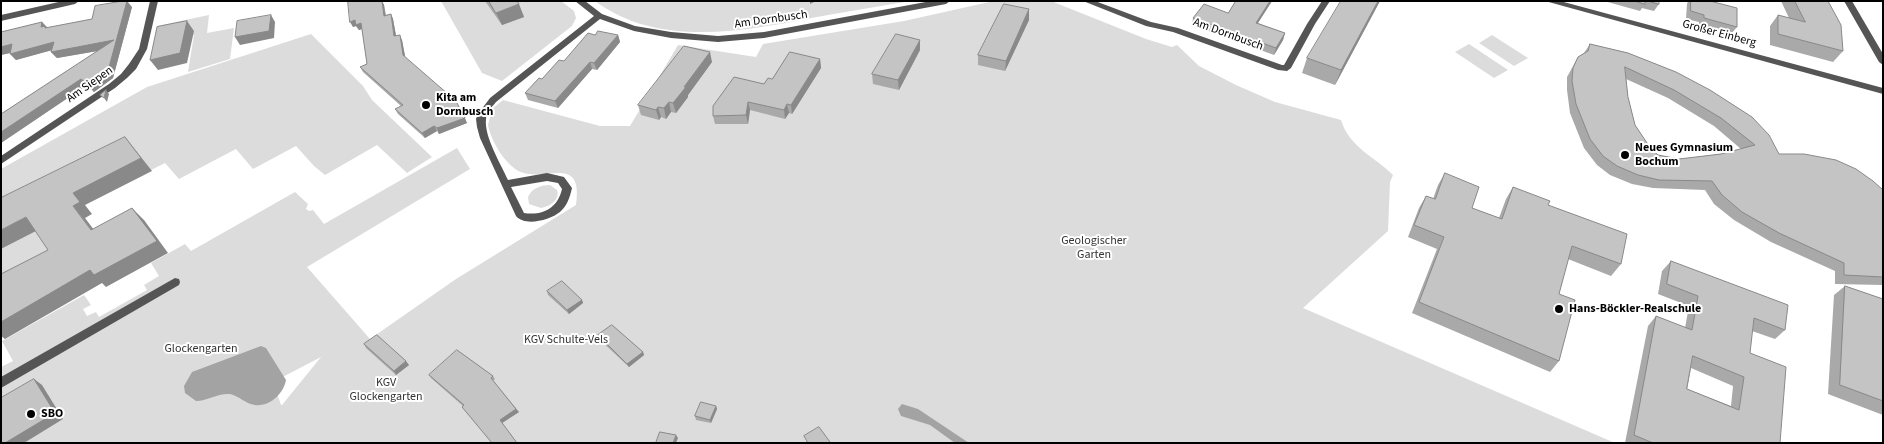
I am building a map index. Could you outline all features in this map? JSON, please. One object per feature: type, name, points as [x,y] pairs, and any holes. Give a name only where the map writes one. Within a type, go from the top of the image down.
[{"type":"street","points":[[1,18],[75,1]]},
{"type":"street","name":"Am Siepen","points":[[1,161],[127,74],[139,60],[145,46],[154,1]]},
{"type":"street","name":"Am Dornbusch","points":[[579,1],[599,16],[634,28],[671,35],[718,39],[764,35],[946,1]]},
{"type":"street","name":"Am Dornbusch","points":[[1087,1],[1149,24],[1174,30],[1281,68],[1286,68],[1311,26],[1314,16],[1326,1]]},
{"type":"street","name":"Großer Einberg","points":[[1549,1],[1883,91]]},
{"type":"street","points":[[1848,1],[1883,62]]},
{"type":"street","points":[[506,184],[547,177],[561,180],[567,188],[566,198],[561,206],[541,218],[530,219],[521,216],[482,133],[481,118],[485,108],[493,100],[599,16]]},
{"type":"street","points":[[1,383],[175,282]]},
{"type":"green space","points":[[441,1],[561,1],[574,11],[576,18],[572,26],[502,81],[482,73]]},
{"type":"green space","points":[[595,1],[911,1],[769,26],[708,32],[678,31],[649,26],[621,17]]},
{"type":"green space","points":[[994,1],[1051,1],[1146,39],[1172,47],[1177,45],[1199,66],[1275,102],[1341,120],[1356,145],[1393,175],[1390,182],[1388,231],[1303,308],[1615,443],[1,443],[1,367],[13,361],[2,341],[84,295],[91,305],[83,309],[87,316],[96,312],[99,317],[147,290],[144,285],[159,276],[151,263],[185,244],[191,251],[295,192],[308,204],[306,209],[309,211],[313,210],[324,224],[457,148],[470,169],[307,267],[370,339],[456,279],[576,205],[577,190],[574,180],[569,175],[562,173],[524,173],[512,166],[501,154],[492,139],[488,125],[492,109],[503,100],[600,126],[630,126],[678,45],[756,57],[763,44],[904,21]],"holes":[[[321,357],[282,405],[273,382]]]},
{"type":"green space","points":[[209,15],[207,33],[234,28],[230,59],[188,72],[194,35],[155,38],[157,26]]},
{"type":"green space","points":[[311,34],[363,86],[372,100],[432,157],[407,173],[377,145],[325,175],[296,146],[253,169],[236,149],[179,179],[165,163],[151,170],[1,217],[1,169],[147,87]]},
{"type":"green space","points":[[1492,35],[1528,58],[1514,66],[1479,43]]},
{"type":"green space","points":[[1469,44],[1508,70],[1494,78],[1455,52]]},
{"type":"green space","points":[[550,185],[557,190],[558,194],[554,202],[541,208],[529,204],[528,197],[534,189]]},
{"type":"green space","points":[[59,219],[61,262],[1,293],[1,249]]},
{"type":"shaded area","points":[[261,346],[266,348],[286,380],[282,390],[271,401],[266,404],[255,405],[230,394],[196,401],[185,393],[184,386],[192,372]]},
{"type":"shaded area","points":[[902,404],[918,409],[969,443],[955,443],[930,425],[901,416],[898,409]]},
{"type":"building","points":[[127,1],[108,71],[89,85],[81,79],[1,132],[1,114],[114,40],[51,52],[54,42],[10,54],[12,44],[1,47],[1,32],[42,22],[41,27],[45,26],[45,28],[92,19],[95,6]]},
{"type":"building","points":[[348,1],[382,1],[384,16],[391,14],[394,36],[400,35],[403,55],[456,101],[465,118],[437,128],[434,126],[422,133],[395,109],[403,105],[360,67],[367,64],[361,23],[356,25],[355,20],[350,22]]},
{"type":"building","points":[[489,1],[517,1],[519,4],[496,13]]},
{"type":"building","points":[[1236,1],[1270,1],[1256,23],[1285,33],[1276,48],[1193,18],[1204,4],[1228,13]]},
{"type":"building","points":[[1341,1],[1378,1],[1341,70],[1307,58]]},
{"type":"building","points":[[1648,1],[1659,1],[1659,4]]},
{"type":"building","points":[[1691,1],[1710,1],[1737,8],[1737,27],[1704,18],[1704,15],[1691,11]]},
{"type":"building","points":[[1795,1],[1828,1],[1841,25],[1843,51],[1778,34],[1778,15],[1805,22]]},
{"type":"building","points":[[1004,4],[1029,9],[1006,61],[978,55]]},
{"type":"building","points":[[271,15],[269,31],[235,37],[237,21]]},
{"type":"building","points":[[187,21],[180,53],[150,60],[157,27]]},
{"type":"building","points":[[598,31],[618,35],[594,63],[590,62],[555,101],[525,93],[539,78],[542,79],[559,60],[564,61],[588,33],[595,35]]},
{"type":"building","points":[[896,34],[920,40],[898,80],[872,74]]},
{"type":"building","points":[[1590,44],[1628,53],[1676,72],[1710,90],[1752,117],[1769,135],[1779,154],[1804,154],[1836,160],[1856,169],[1873,181],[1883,190],[1883,277],[1844,275],[1844,263],[1779,233],[1742,212],[1722,195],[1712,181],[1659,180],[1638,175],[1617,166],[1603,156],[1590,139],[1576,104],[1572,81],[1573,68],[1578,57],[1588,51]],"holes":[[[1625,67],[1674,90],[1721,118],[1755,145],[1721,154],[1679,159],[1658,155],[1651,149],[1635,125],[1628,97]]]},
{"type":"building","points":[[684,46],[710,52],[684,87],[686,87],[673,103],[669,102],[664,108],[658,107],[656,110],[638,105]]},
{"type":"building","points":[[790,52],[820,59],[791,105],[787,104],[784,110],[748,102],[746,115],[713,116],[713,106],[734,77],[764,84],[768,78],[772,79]]},
{"type":"building","points":[[106,90],[104,98],[100,95]]},
{"type":"building","points":[[125,137],[141,158],[73,193],[80,202],[73,206],[91,230],[132,208],[157,241],[94,275],[90,270],[1,322],[1,274],[48,250],[26,217],[1,230],[1,198]]},
{"type":"building","points":[[1445,173],[1479,187],[1472,208],[1502,219],[1513,187],[1550,201],[1548,205],[1627,234],[1621,264],[1572,246],[1559,294],[1575,300],[1559,361],[1419,302],[1444,237],[1414,225],[1426,196],[1435,199]]},
{"type":"building","name":"Hans-Böckler-Realschule","points":[[1671,261],[1788,305],[1785,330],[1754,318],[1750,353],[1786,367],[1780,443],[1653,443],[1634,435],[1656,316],[1692,330],[1698,296],[1667,284]],"holes":[[[1693,356],[1744,377],[1739,410],[1687,389]]]},
{"type":"building","points":[[562,281],[582,300],[567,310],[547,291]]},
{"type":"building","points":[[1845,286],[1883,299],[1883,401],[1840,385]]},
{"type":"building","points":[[612,325],[643,352],[627,364],[598,335]]},
{"type":"building","points":[[377,335],[406,361],[394,371],[364,344]]},
{"type":"building","points":[[457,350],[493,376],[491,378],[516,409],[500,420],[517,443],[492,443],[462,407],[464,405],[429,375]]},
{"type":"building","name":"SBO","points":[[34,379],[55,413],[5,443],[1,443],[1,398]]},
{"type":"building","points":[[701,402],[716,406],[710,420],[695,416]]},
{"type":"building","points":[[819,427],[830,442],[808,443],[804,436]]},
{"type":"building","points":[[660,432],[676,435],[673,443],[656,443]]},
{"type":"place","name":"Kita am Dornbusch","points":[[426,105]]},
{"type":"place","name":"Neues Gymnasium Bochum","points":[[1625,155]]},
{"type":"place","name":"Hans-Böckler-Realschule","points":[[1559,309]]},
{"type":"place","name":"SBO","points":[[31,414]]},
{"type":"park label","name":"Geologischer Garten","points":[[1094,248]]},
{"type":"park label","name":"KGV Schulte-Vels","points":[[566,340]]},
{"type":"park label","name":"Glockengarten","points":[[201,349]]},
{"type":"park label","name":"KGV Glockengarten","points":[[386,390]]}]
